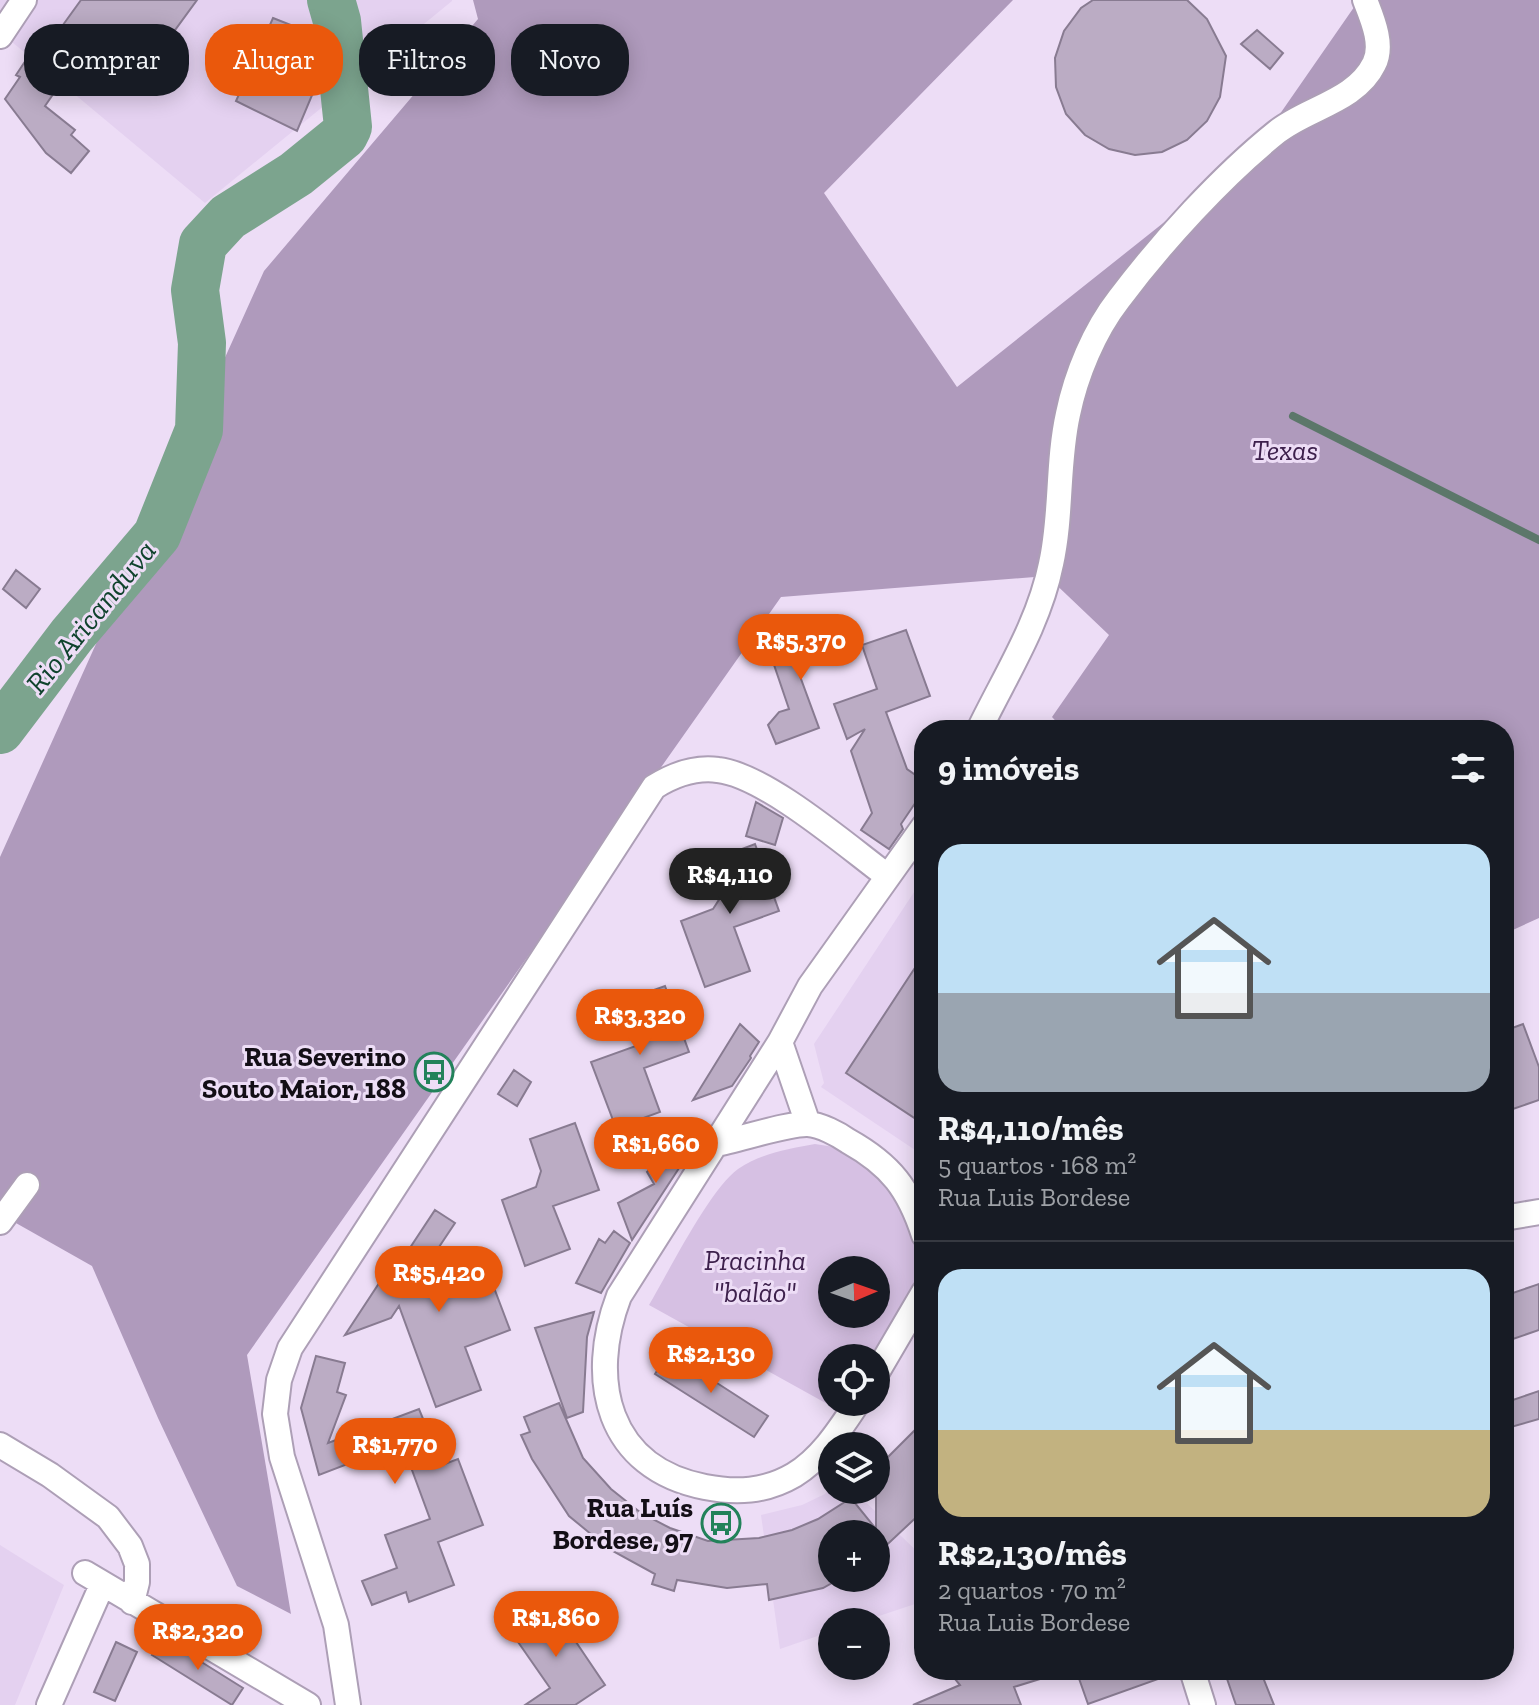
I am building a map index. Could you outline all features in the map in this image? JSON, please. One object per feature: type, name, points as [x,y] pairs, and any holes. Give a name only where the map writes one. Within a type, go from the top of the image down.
[{"type":"street","points":[[0,36],[24,0]]},
{"type":"street","points":[[984,720],[1025,640],[1041,600],[1058,520],[1068,415],[1079,373],[1099,332],[1117,300],[1205,199],[1278,130],[1361,83],[1376,61],[1376,27],[1365,0]]},
{"type":"street","points":[[348,1705],[336,1625],[282,1457],[275,1414],[279,1380],[290,1348],[654,787],[682,773],[718,769],[740,775],[775,794],[886,875]]},
{"type":"street","points":[[848,1416],[823,1451],[794,1475],[765,1488],[745,1492],[685,1483],[653,1468],[618,1430],[610,1409],[605,1353],[609,1321],[619,1296],[780,1042],[810,986],[914,839]]},
{"type":"street","points":[[780,1042],[808,1124]]},
{"type":"street","points":[[716,1144],[808,1124],[839,1135],[866,1151],[892,1172],[914,1205]]},
{"type":"street","points":[[0,1222],[27,1185]]},
{"type":"street","points":[[1514,1216],[1539,1212]]},
{"type":"street","points":[[890,1350],[914,1309]]},
{"type":"street","points":[[0,1445],[50,1475],[108,1517],[130,1546],[137,1564],[132,1602]]},
{"type":"street","points":[[49,1705],[94,1579],[308,1705]]},
{"type":"street","points":[[1195,1680],[1203,1705]]},
{"type":"shaded area","points":[[0,0],[452,0],[424,24],[359,24],[359,77],[343,90],[343,24],[205,24],[205,96],[336,96],[205,203],[77,96],[189,96],[189,24],[24,24],[24,52],[0,32]]},
{"type":"shaded area","points":[[914,892],[914,1149],[821,1087],[824,1083],[814,1044]]},
{"type":"shaded area","points":[[818,1497],[818,1504],[868,1504],[884,1520],[818,1520],[818,1592],[890,1592],[890,1525],[914,1548],[914,1604],[890,1612],[890,1608],[818,1608],[818,1636],[780,1649],[761,1515],[802,1505]]},
{"type":"shaded area","points":[[0,1545],[64,1585],[15,1705],[0,1705]]},
{"type":"green space","name":"Texas","points":[[473,0],[1013,0],[824,193],[957,387],[1255,150],[1359,0],[1539,0],[1539,918],[1514,929],[1514,720],[1055,720],[1052,717],[1109,635],[1047,576],[781,597],[247,1355],[291,1614],[237,1586],[158,1418],[92,1266],[0,1214],[0,857],[264,271],[413,96],[495,96],[495,24],[474,24],[478,19]]},
{"type":"green space","name":"Pracinha \"balão\"","points":[[815,1144],[847,1149],[876,1165],[913,1220],[914,1288],[890,1328],[890,1256],[818,1256],[818,1328],[890,1328],[880,1344],[818,1344],[818,1399],[649,1305],[715,1194],[738,1169],[756,1159]]},
{"type":"building","points":[[81,0],[197,0],[179,24],[64,24]]},
{"type":"building","points":[[1093,0],[1187,0],[1207,19],[1226,56],[1220,97],[1207,121],[1187,140],[1162,152],[1135,155],[1109,149],[1085,135],[1066,114],[1056,87],[1055,58],[1064,31],[1081,8]]},
{"type":"building","points":[[273,18],[288,24],[270,24]]},
{"type":"building","points":[[1257,30],[1283,53],[1270,69],[1241,44]]},
{"type":"building","points":[[24,63],[24,96],[52,96],[45,106],[75,130],[71,135],[89,151],[71,173],[46,153],[5,99],[20,77],[16,75]]},
{"type":"building","points":[[238,96],[312,96],[297,131],[236,101]]},
{"type":"building","points":[[16,570],[40,589],[26,608],[3,589]]},
{"type":"building","points":[[841,627],[850,649],[797,668],[819,728],[776,744],[768,725],[779,712],[789,709],[770,653]]},
{"type":"building","points":[[906,630],[930,696],[886,712],[907,769],[914,774],[914,805],[889,849],[861,830],[872,813],[851,751],[865,729],[847,739],[834,704],[877,689],[862,645]]},
{"type":"building","points":[[756,802],[783,818],[775,845],[746,836]]},
{"type":"building","points":[[755,844],[779,911],[734,927],[750,971],[705,987],[681,921],[713,909],[722,895],[710,861]]},
{"type":"building","points":[[914,969],[914,1118],[846,1073]]},
{"type":"building","points":[[665,986],[689,1052],[644,1068],[660,1112],[616,1128],[591,1062],[636,1046],[620,1002]]},
{"type":"building","points":[[740,1024],[759,1042],[751,1058],[732,1086],[693,1100]]},
{"type":"building","points":[[1523,1024],[1539,1067],[1539,1100],[1514,1109],[1514,1027]]},
{"type":"building","points":[[514,1070],[531,1082],[517,1106],[498,1094]]},
{"type":"building","points":[[575,1123],[599,1190],[553,1206],[570,1249],[525,1266],[502,1200],[536,1187],[541,1171],[530,1139]]},
{"type":"building","points":[[697,1128],[702,1133],[632,1240],[618,1203],[654,1184],[647,1172]]},
{"type":"building","points":[[435,1210],[455,1223],[409,1292],[485,1264],[510,1330],[465,1347],[481,1390],[436,1407],[399,1306],[391,1318],[345,1335],[389,1268],[394,1272]]},
{"type":"building","points":[[614,1231],[630,1243],[601,1293],[576,1283],[599,1239],[605,1243]]},
{"type":"building","points":[[1539,1284],[1539,1330],[1514,1339],[1514,1293]]},
{"type":"building","points":[[594,1312],[587,1337],[583,1412],[567,1418],[535,1328]]},
{"type":"building","points":[[669,1352],[768,1416],[754,1437],[655,1374]]},
{"type":"building","points":[[316,1356],[345,1363],[337,1392],[346,1395],[328,1443],[419,1409],[442,1465],[458,1459],[483,1525],[438,1542],[454,1585],[409,1602],[406,1592],[372,1605],[362,1581],[397,1568],[385,1535],[430,1519],[402,1443],[319,1475],[301,1408]]},
{"type":"building","points":[[1539,1391],[1539,1419],[1514,1426],[1514,1400]]},
{"type":"building","points":[[559,1403],[583,1458],[611,1489],[641,1513],[670,1528],[708,1541],[759,1538],[792,1530],[842,1504],[856,1504],[869,1520],[818,1520],[818,1589],[769,1600],[767,1584],[727,1588],[677,1580],[674,1591],[652,1584],[655,1574],[609,1549],[569,1516],[532,1459],[521,1435],[530,1432],[524,1417]]},
{"type":"building","points":[[914,1431],[914,1519],[890,1542],[890,1520],[876,1520],[876,1504],[890,1504],[890,1455]]},
{"type":"building","points":[[549,1602],[605,1685],[575,1705],[525,1705],[550,1688],[509,1629]]},
{"type":"building","points":[[163,1638],[243,1688],[232,1705],[152,1655]]},
{"type":"building","points":[[116,1642],[137,1652],[115,1701],[94,1692]]},
{"type":"building","points":[[956,1680],[1037,1680],[1014,1687],[1021,1705],[913,1705],[960,1685]]},
{"type":"building","points":[[1080,1680],[1155,1680],[1088,1704]]},
{"type":"building","points":[[1227,1680],[1264,1680],[1274,1705],[1236,1705]]},
{"type":"waterway","name":"Rio Aricanduva","points":[[0,730],[72,635],[157,535],[199,430],[202,343],[195,290],[203,244],[228,217],[296,174],[344,135],[348,127],[337,21],[331,0]]},
{"type":"waterway","points":[[1293,416],[1539,540]]},
{"type":"place","name":"Rua Severino Souto Maior, 188","points":[[434,1072]]},
{"type":"place","name":"Rua Luís Bordese, 97","points":[[721,1523]]}]
